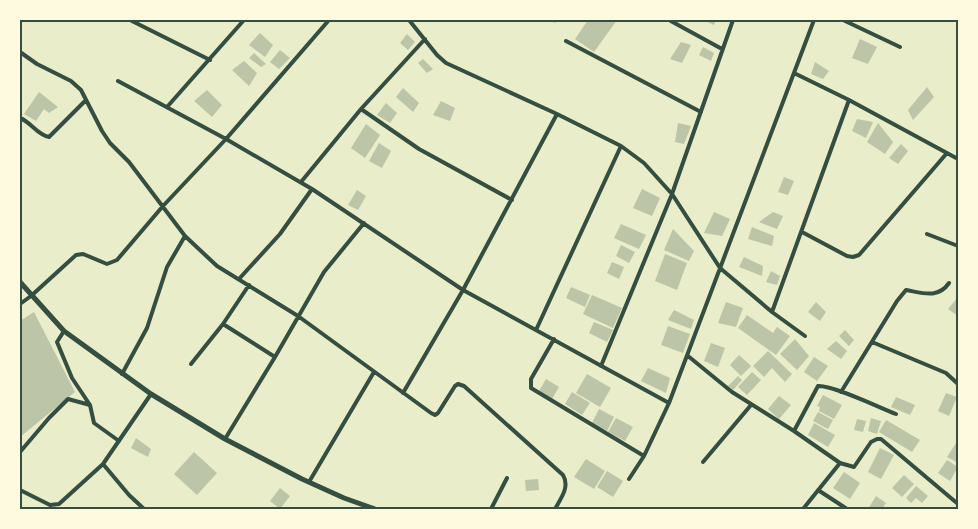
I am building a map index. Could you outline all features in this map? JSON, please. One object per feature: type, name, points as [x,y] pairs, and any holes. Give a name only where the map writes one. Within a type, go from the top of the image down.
[{"type":"street","points":[[130,20],[210,60]]},
{"type":"street","points":[[167,108],[244,20]]},
{"type":"street","points":[[20,304],[76,255],[83,254],[107,264],[116,260],[163,206],[226,139],[329,20]]},
{"type":"street","points":[[409,20],[446,63],[621,146],[644,163],[672,194],[720,268],[772,312],[805,336]]},
{"type":"street","points":[[669,20],[722,49]]},
{"type":"street","points":[[602,366],[672,194],[733,20]]},
{"type":"street","points":[[629,479],[644,456],[669,403],[688,356],[814,20]]},
{"type":"street","points":[[843,20],[900,47]]},
{"type":"street","points":[[301,182],[361,109],[425,39]]},
{"type":"street","points":[[566,41],[701,112]]},
{"type":"street","points":[[20,52],[37,64],[71,81],[81,90],[106,138],[128,162],[185,236],[223,270],[298,316],[403,393],[435,414],[441,410],[455,386],[458,384],[464,386],[563,475],[566,481],[566,488],[555,509]]},
{"type":"street","points":[[794,73],[849,100],[958,160]]},
{"type":"street","points":[[118,81],[301,182],[463,290],[669,403]]},
{"type":"street","points":[[20,118],[49,137],[86,100]]},
{"type":"street","points":[[772,312],[849,100]]},
{"type":"street","points":[[361,109],[419,149],[512,200]]},
{"type":"street","points":[[403,393],[463,290],[557,114]]},
{"type":"street","points":[[536,330],[621,146]]},
{"type":"street","points":[[802,232],[847,256],[859,255],[947,153]]},
{"type":"street","points":[[239,279],[280,234],[312,189]]},
{"type":"street","points":[[225,439],[324,272],[364,223]]},
{"type":"street","points":[[927,234],[958,246]]},
{"type":"street","points":[[122,374],[147,328],[166,267],[185,236]]},
{"type":"street","points":[[20,282],[64,331],[151,394],[225,439],[309,482],[344,498],[375,509]]},
{"type":"street","points":[[841,392],[897,301],[906,290],[931,294],[939,293],[944,290],[949,282]]},
{"type":"street","points":[[190,364],[223,324],[249,285]]},
{"type":"street","points":[[223,324],[275,357]]},
{"type":"street","points":[[64,331],[57,342],[72,378],[90,406],[94,423],[119,441]]},
{"type":"street","points":[[554,339],[531,379],[531,388],[644,456]]},
{"type":"street","points":[[872,342],[946,373],[958,384]]},
{"type":"street","points":[[688,356],[732,392],[840,463],[854,467],[871,442],[877,438],[881,439],[958,504]]},
{"type":"street","points":[[309,482],[374,372]]},
{"type":"street","points":[[794,431],[818,386],[841,392],[896,414]]},
{"type":"street","points":[[20,490],[50,505],[55,506],[59,504],[104,464],[151,394]]},
{"type":"street","points":[[20,452],[68,399],[90,406]]},
{"type":"street","points":[[703,462],[751,405]]},
{"type":"street","points":[[803,509],[840,463]]},
{"type":"street","points":[[104,464],[128,495],[144,509]]},
{"type":"street","points":[[491,509],[507,478]]},
{"type":"street","points":[[818,490],[847,509]]},
{"type":"building","points":[[544,20],[557,20],[556,23]]},
{"type":"building","points":[[588,20],[617,20],[594,52],[575,39]]},
{"type":"building","points":[[703,20],[716,20],[714,25]]},
{"type":"building","points":[[260,33],[273,45],[265,57],[249,45]]},
{"type":"building","points":[[407,34],[415,42],[408,50],[400,43]]},
{"type":"building","points":[[860,39],[877,47],[868,64],[852,58]]},
{"type":"building","points":[[681,42],[691,45],[682,63],[670,59]]},
{"type":"building","points":[[703,47],[714,53],[711,61],[699,55]]},
{"type":"building","points":[[280,50],[290,58],[279,69],[270,62]]},
{"type":"building","points":[[254,53],[266,64],[261,67],[249,58]]},
{"type":"building","points":[[423,59],[433,69],[427,73],[418,63]]},
{"type":"building","points":[[244,61],[257,73],[249,86],[232,70]]},
{"type":"building","points":[[815,62],[829,71],[823,79],[811,74]]},
{"type":"building","points":[[927,87],[934,97],[913,120],[908,110]]},
{"type":"building","points":[[403,88],[419,103],[413,112],[396,97]]},
{"type":"building","points":[[207,90],[222,105],[212,117],[194,101]]},
{"type":"building","points":[[39,92],[58,107],[49,113],[44,109],[36,121],[24,114]]},
{"type":"building","points":[[441,101],[455,108],[450,121],[433,115]]},
{"type":"building","points":[[386,103],[397,113],[390,123],[377,115]]},
{"type":"building","points":[[857,119],[873,122],[866,138],[852,131]]},
{"type":"building","points":[[678,123],[691,126],[684,144],[675,142]]},
{"type":"building","points":[[878,123],[893,142],[885,154],[867,142]]},
{"type":"building","points":[[366,124],[380,135],[365,158],[351,148]]},
{"type":"building","points":[[379,143],[391,151],[382,168],[369,161]]},
{"type":"building","points":[[901,144],[908,151],[898,164],[889,158]]},
{"type":"building","points":[[784,177],[794,181],[788,195],[778,192]]},
{"type":"building","points":[[642,189],[660,198],[652,216],[633,208]]},
{"type":"building","points":[[357,190],[366,196],[358,210],[348,205]]},
{"type":"building","points":[[714,212],[730,219],[722,236],[704,233]]},
{"type":"building","points":[[773,212],[783,216],[777,229],[759,222]]},
{"type":"building","points":[[621,224],[646,235],[639,249],[614,238]]},
{"type":"building","points":[[752,227],[774,236],[772,246],[748,239]]},
{"type":"building","points":[[673,229],[694,251],[689,261],[664,250]]},
{"type":"building","points":[[621,245],[635,252],[629,263],[616,256]]},
{"type":"building","points":[[665,254],[687,263],[677,290],[655,281]]},
{"type":"building","points":[[744,257],[763,266],[762,276],[739,267]]},
{"type":"building","points":[[612,262],[624,267],[619,279],[607,273]]},
{"type":"building","points":[[771,271],[780,276],[777,285],[766,282]]},
{"type":"building","points":[[571,287],[590,295],[585,307],[566,298]]},
{"type":"building","points":[[592,295],[622,308],[613,328],[583,314]]},
{"type":"building","points":[[958,297],[958,316],[948,309]]},
{"type":"building","points":[[726,302],[743,308],[736,327],[718,323]]},
{"type":"building","points":[[816,302],[826,312],[820,321],[808,312]]},
{"type":"building","points":[[674,310],[694,320],[691,329],[668,320]]},
{"type":"building","points":[[34,312],[75,392],[20,437],[20,321]]},
{"type":"building","points":[[747,315],[773,333],[777,327],[790,336],[776,355],[738,328]]},
{"type":"building","points":[[594,322],[613,330],[607,342],[589,333]]},
{"type":"building","points":[[668,326],[690,334],[683,353],[661,345]]},
{"type":"building","points":[[845,330],[854,340],[849,346],[839,336]]},
{"type":"building","points":[[795,339],[809,356],[797,370],[780,354]]},
{"type":"building","points":[[836,341],[847,351],[841,359],[827,349]]},
{"type":"building","points":[[711,343],[725,348],[718,367],[704,361]]},
{"type":"building","points":[[768,351],[792,374],[785,382],[772,368],[764,377],[753,366]]},
{"type":"building","points":[[739,355],[751,366],[741,376],[730,365]]},
{"type":"building","points":[[814,357],[828,366],[817,381],[804,372]]},
{"type":"building","points":[[648,368],[670,378],[666,393],[641,381]]},
{"type":"building","points":[[752,372],[761,380],[747,395],[738,387]]},
{"type":"building","points":[[587,374],[611,388],[600,407],[576,393]]},
{"type":"building","points":[[738,376],[742,380],[733,390],[728,386]]},
{"type":"building","points":[[546,379],[559,387],[552,399],[539,391]]},
{"type":"building","points":[[572,392],[590,403],[582,415],[565,404]]},
{"type":"building","points":[[946,393],[957,397],[949,416],[938,411]]},
{"type":"building","points":[[823,395],[842,405],[834,419],[819,411],[820,407],[817,406]]},
{"type":"building","points":[[779,396],[791,405],[779,419],[768,409]]},
{"type":"building","points":[[896,397],[915,405],[910,415],[891,407]]},
{"type":"building","points":[[599,409],[614,417],[607,431],[592,423]]},
{"type":"building","points":[[818,412],[833,420],[828,429],[813,421]]},
{"type":"building","points":[[616,418],[633,427],[625,441],[608,432]]},
{"type":"building","points":[[871,418],[881,421],[877,434],[868,431]]},
{"type":"building","points":[[857,419],[866,421],[863,432],[854,430]]},
{"type":"building","points":[[886,420],[920,440],[912,452],[879,432]]},
{"type":"building","points":[[814,423],[835,435],[828,447],[808,435]]},
{"type":"building","points":[[136,438],[151,449],[148,457],[131,448]]},
{"type":"building","points":[[956,443],[958,444],[958,463],[947,457]]},
{"type":"building","points":[[880,448],[894,455],[881,479],[868,472]]},
{"type":"building","points":[[194,452],[217,473],[197,495],[174,474]]},
{"type":"building","points":[[586,459],[605,471],[594,489],[574,477]]},
{"type":"building","points":[[947,460],[958,467],[950,481],[938,473]]},
{"type":"building","points":[[607,471],[623,481],[613,497],[597,487]]},
{"type":"building","points":[[844,472],[860,483],[850,499],[833,488]]},
{"type":"building","points":[[904,475],[914,484],[902,497],[892,488]]},
{"type":"building","points":[[538,479],[539,490],[526,491],[525,480]]},
{"type":"building","points":[[916,486],[928,496],[922,503],[916,498],[911,503],[906,498]]},
{"type":"building","points":[[280,488],[290,496],[280,509],[270,501]]},
{"type":"building","points":[[876,496],[886,503],[882,509],[868,509]]}]
